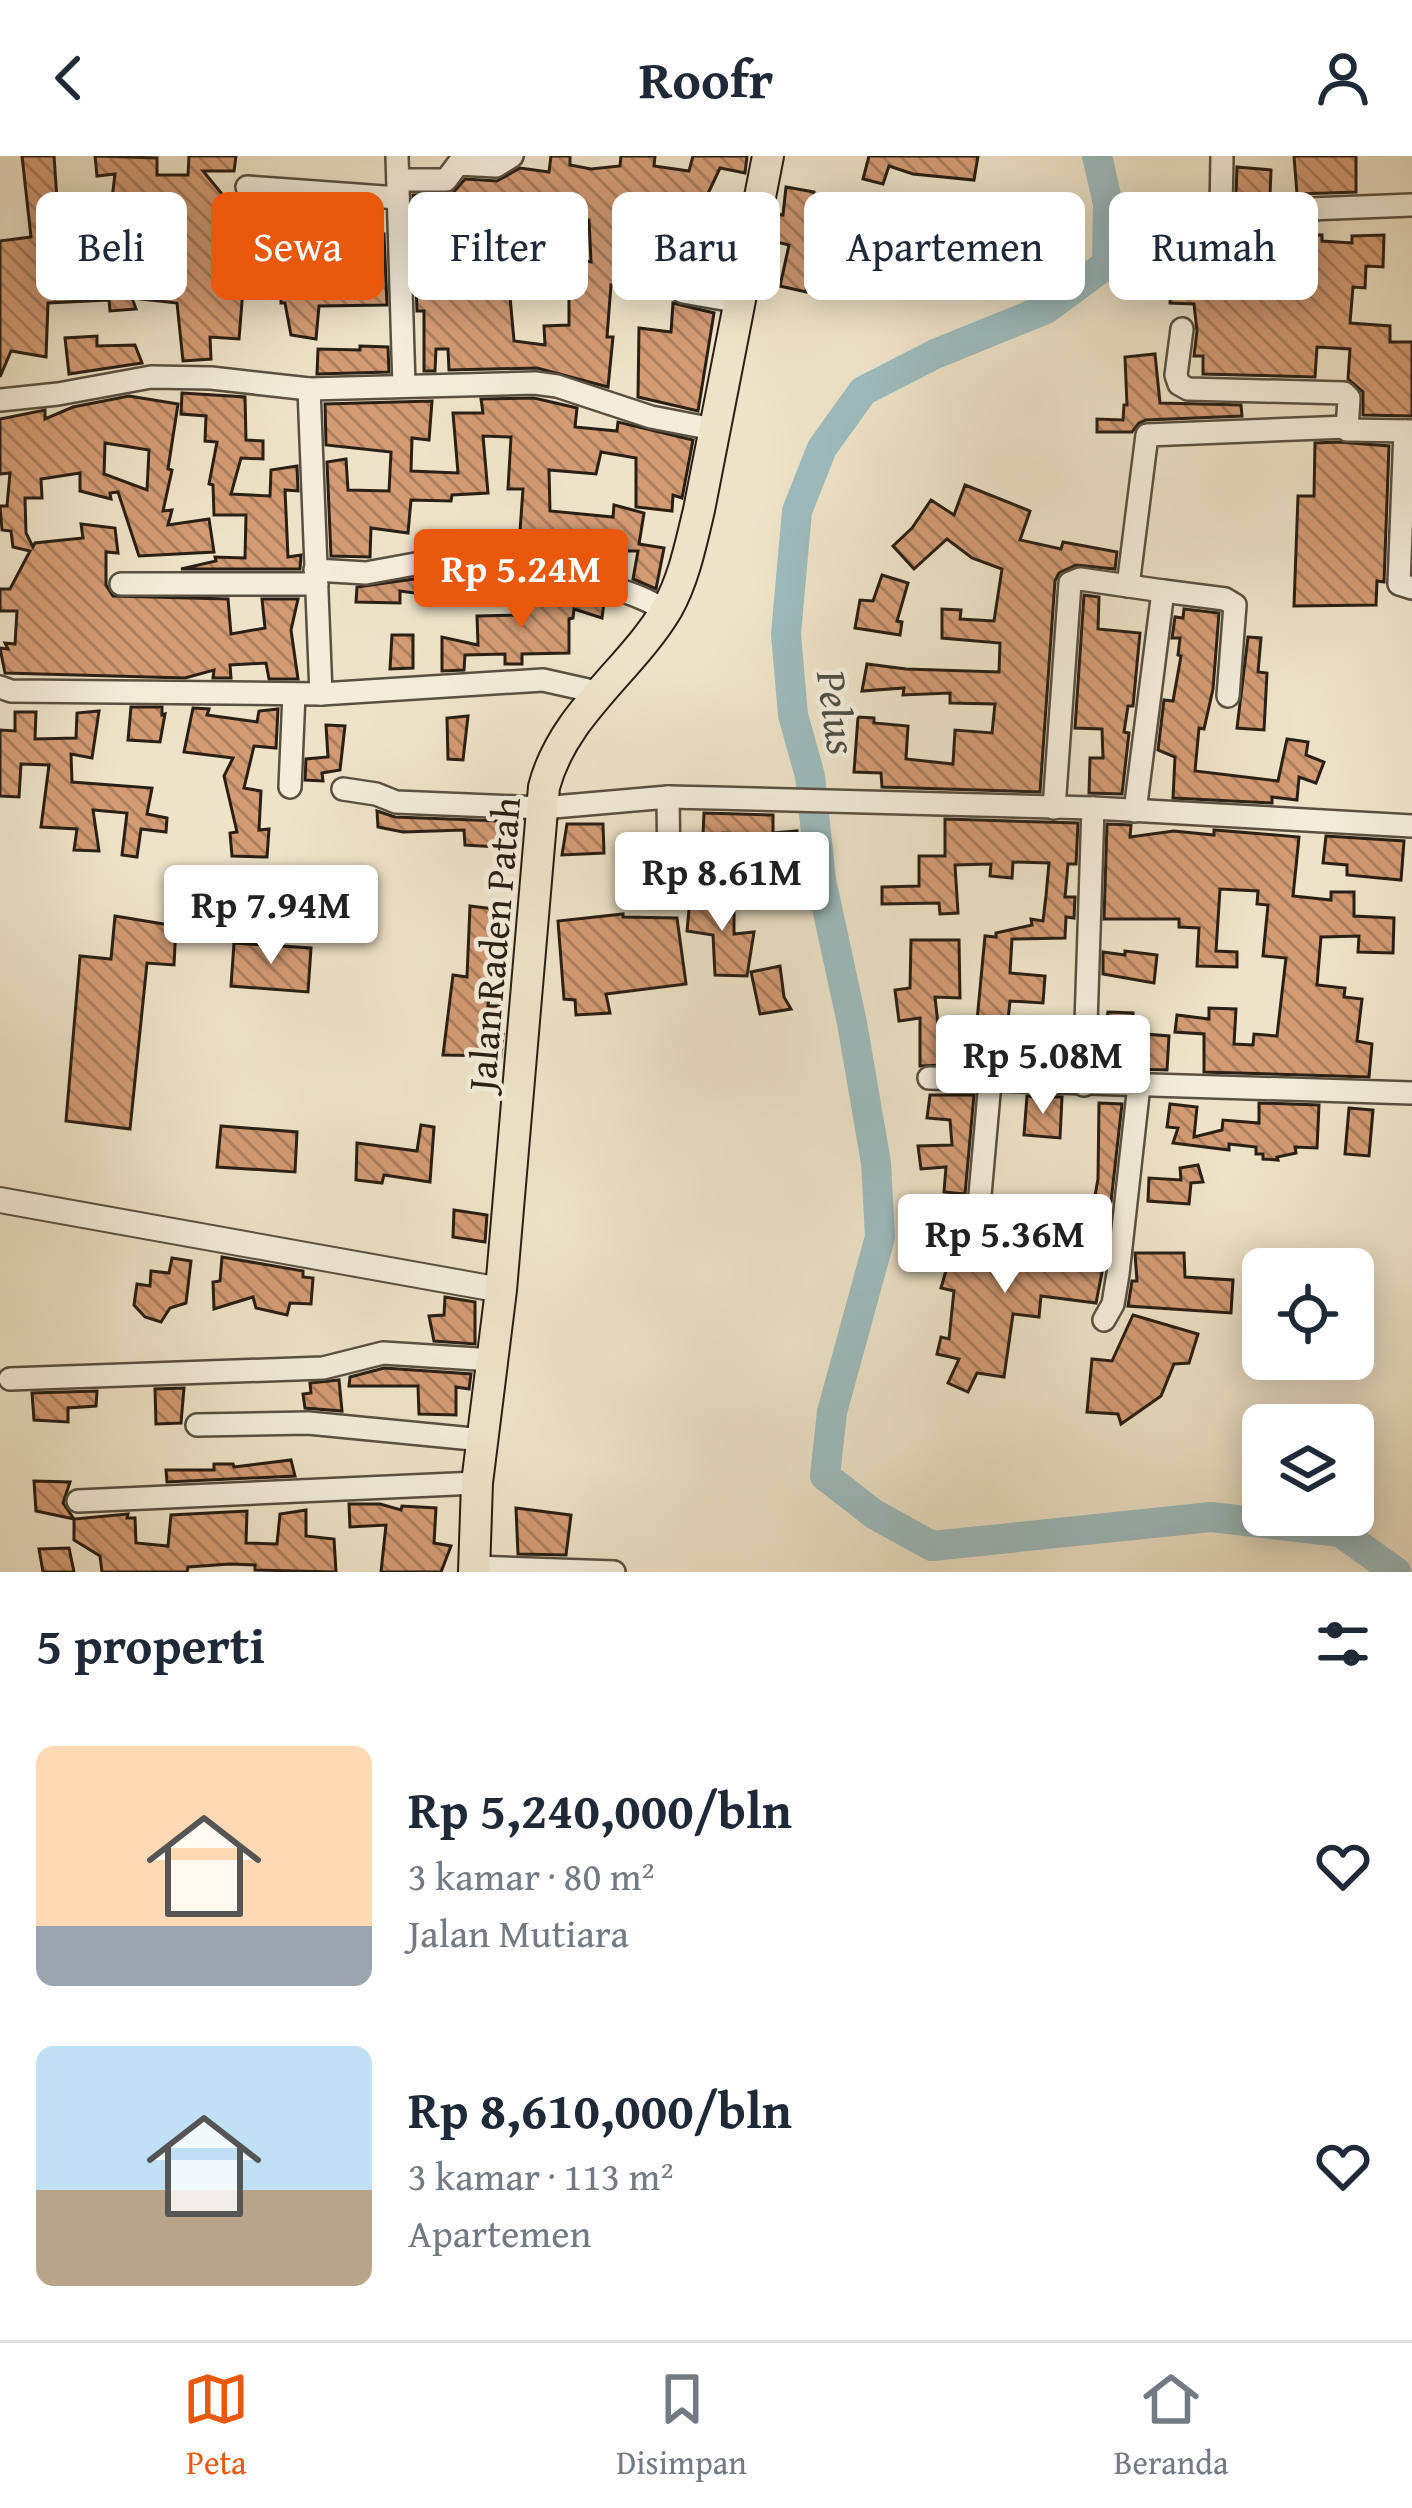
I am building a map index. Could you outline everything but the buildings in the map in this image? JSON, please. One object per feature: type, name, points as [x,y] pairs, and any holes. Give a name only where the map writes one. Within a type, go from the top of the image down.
[{"type":"main road","name":"Jalan Raden Patah","points":[[474,1569],[477,1483],[501,1290],[542,808],[555,754],[666,611],[684,568],[768,156]]},
{"type":"street","points":[[397,156],[404,386]]},
{"type":"street","points":[[247,187],[398,189],[446,180],[458,164],[496,166],[512,156]]},
{"type":"street","points":[[1221,192],[1222,156]]},
{"type":"street","points":[[1318,208],[1412,205]]},
{"type":"street","points":[[729,300],[740,302]]},
{"type":"street","points":[[1182,329],[1179,384],[1344,393],[1349,398],[1347,428]]},
{"type":"street","points":[[0,400],[151,377],[309,389],[557,386],[651,417],[713,429]]},
{"type":"street","points":[[309,389],[321,694]]},
{"type":"street","points":[[1128,586],[1147,435],[1347,428],[1352,432],[1408,431],[1399,584],[1412,588]]},
{"type":"street","points":[[121,584],[316,577],[437,560],[442,563],[436,579],[572,580],[630,595],[666,611]]},
{"type":"street","points":[[1054,808],[1070,583],[1080,579],[1163,590],[1225,599],[1235,605],[1228,696]]},
{"type":"street","points":[[1136,811],[1163,590]]},
{"type":"street","points":[[0,687],[11,691],[321,694],[543,680],[601,693]]},
{"type":"street","points":[[290,787],[294,694]]},
{"type":"street","points":[[344,789],[396,802],[542,808],[668,797],[770,799],[1093,808],[1412,826]]},
{"type":"street","points":[[668,797],[669,880],[680,885],[751,880]]},
{"type":"street","points":[[1084,1085],[1093,808]]},
{"type":"street","points":[[929,1078],[1412,1093]]},
{"type":"street","points":[[980,1195],[990,1082]]},
{"type":"street","points":[[1103,1320],[1118,1274],[1139,1085]]},
{"type":"street","points":[[0,1200],[501,1290]]},
{"type":"street","points":[[10,1378],[322,1368],[383,1353],[493,1360]]},
{"type":"street","points":[[197,1425],[308,1423],[483,1440]]},
{"type":"street","points":[[78,1501],[477,1483]]},
{"type":"street","points":[[474,1569],[614,1572]]},
{"type":"waterway","name":"Pelus","points":[[1097,156],[1108,204],[1107,264],[1046,309],[935,354],[863,391],[822,448],[797,511],[786,634],[793,715],[810,776],[821,880],[876,1163],[880,1237],[832,1412],[825,1476],[874,1514],[932,1546],[1211,1517],[1340,1532],[1396,1572]]}]
